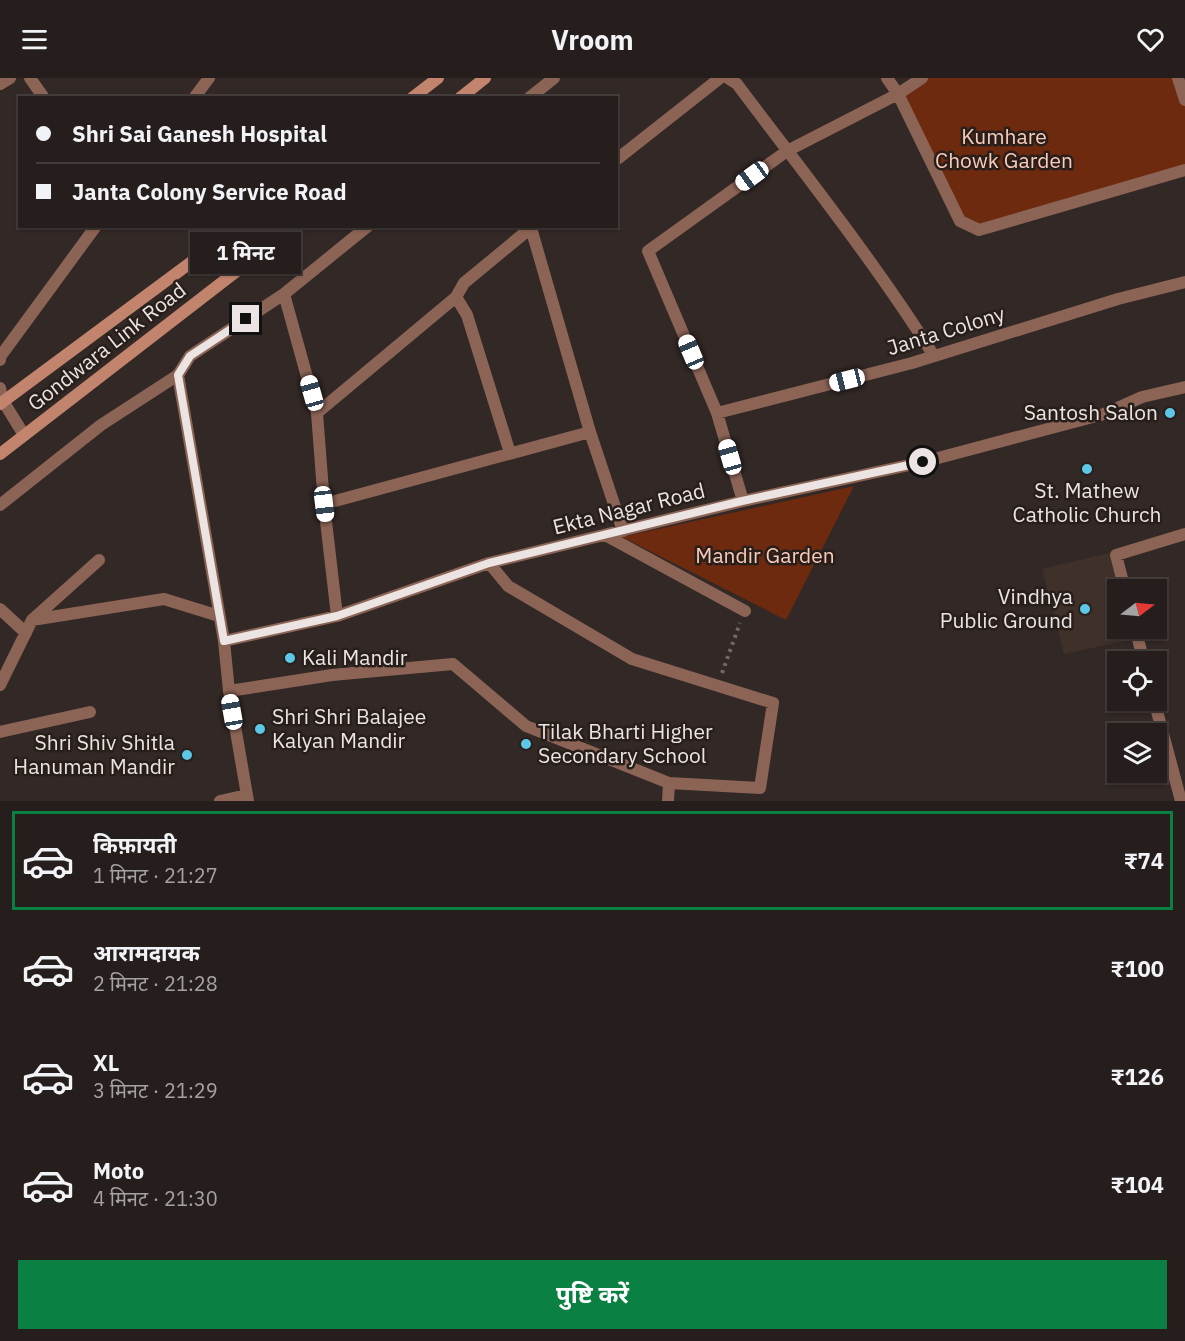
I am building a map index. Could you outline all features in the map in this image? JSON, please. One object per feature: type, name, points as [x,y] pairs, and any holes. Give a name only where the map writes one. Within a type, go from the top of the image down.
[{"type":"street","points":[[0,84],[10,78]]},
{"type":"street","points":[[30,78],[43,96]]},
{"type":"street","points":[[196,96],[209,78]]},
{"type":"street","points":[[415,96],[438,78]]},
{"type":"street","points":[[462,96],[485,78]]},
{"type":"street","points":[[532,96],[554,78]]},
{"type":"street","points":[[618,158],[720,78]]},
{"type":"street","points":[[728,78],[737,84],[787,151],[911,319],[934,356]]},
{"type":"street","points":[[887,78],[898,94],[960,221],[979,230],[1185,170]]},
{"type":"street","points":[[742,501],[717,413],[648,251],[787,151],[898,94],[922,78]]},
{"type":"street","points":[[1178,78],[1185,99]]},
{"type":"street","points":[[0,360],[95,228]]},
{"type":"street","name":"Gondwara Link Road","points":[[2,402],[237,228]]},
{"type":"street","name":"Gondwara Link Road","points":[[0,454],[292,228]]},
{"type":"street","points":[[0,505],[101,425],[178,375],[190,356],[284,294],[366,228]]},
{"type":"street","points":[[317,413],[456,297],[464,284],[531,228]]},
{"type":"street","points":[[532,228],[590,432],[623,531]]},
{"type":"street","name":"Janta Colony","points":[[717,413],[912,363],[1118,299],[1185,282]]},
{"type":"street","points":[[284,294],[317,413],[324,504],[337,616]]},
{"type":"street","points":[[456,297],[466,315],[510,453]]},
{"type":"street","points":[[178,375],[224,641],[229,691],[248,798],[220,801]]},
{"type":"street","name":"Ekta Nagar Road","points":[[224,641],[337,616],[489,563],[742,501],[923,462],[1104,414],[1143,397],[1185,387]]},
{"type":"street","points":[[0,388],[2,402],[24,435]]},
{"type":"street","points":[[324,504],[590,432]]},
{"type":"street","points":[[1122,579],[1116,555],[1185,534]]},
{"type":"street","points":[[605,535],[745,611]]},
{"type":"street","points":[[0,685],[32,620],[99,560]]},
{"type":"street","points":[[229,691],[332,675],[453,664],[526,726],[669,783],[760,788],[772,703],[632,659],[508,586],[489,563]]},
{"type":"street","points":[[32,620],[164,599],[219,616]]},
{"type":"street","points":[[0,609],[26,633]]},
{"type":"street","points":[[1157,711],[1181,801]]},
{"type":"street","points":[[0,732],[90,712]]},
{"type":"street","points":[[669,783],[669,801]]},
{"type":"path","points":[[717,686],[745,611]]},
{"type":"shaded area","name":"Vindhya Public Ground","points":[[1109,553],[1117,579],[1107,579],[1107,639],[1134,639],[1064,654],[1042,569]]},
{"type":"green space","name":"Kumhare Chowk Garden","points":[[922,78],[1178,78],[1185,100],[1185,170],[979,230],[960,221],[898,94]]},
{"type":"green space","name":"Mandir Garden","points":[[854,486],[786,620],[622,537]]},
{"type":"place","name":"Santosh Salon","points":[[1170,413]]},
{"type":"place","name":"St. Mathew Catholic Church","points":[[1087,469]]},
{"type":"place","name":"Vindhya Public Ground","points":[[1085,609]]},
{"type":"place","name":"Kali Mandir","points":[[290,658]]},
{"type":"place","name":"Shri Shri Balajee Kalyan Mandir","points":[[260,729]]},
{"type":"place","name":"Tilak Bharti Higher Secondary School","points":[[526,744]]},
{"type":"place","name":"Shri Shiv Shitla Hanuman Mandir","points":[[187,755]]},
{"type":"route","points":[[246,319],[190,356],[178,375],[224,641],[337,616],[489,563],[742,501],[923,462]]}]
